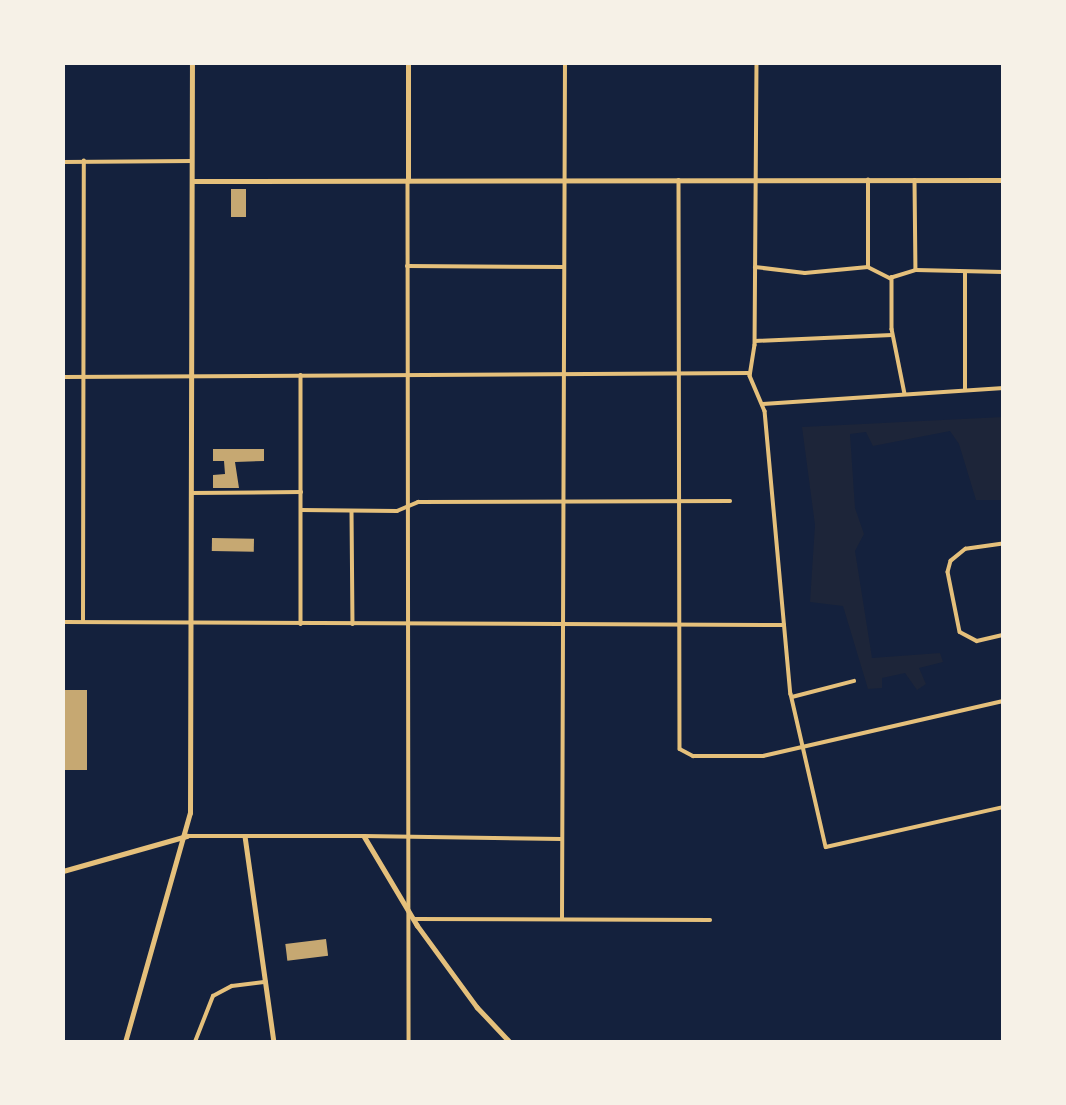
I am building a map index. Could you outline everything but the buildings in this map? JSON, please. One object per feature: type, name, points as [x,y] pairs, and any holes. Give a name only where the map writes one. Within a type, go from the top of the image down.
[{"type":"highway","points":[[125,1042],[187,836],[191,623],[192,63]]},
{"type":"main road","points":[[408,63],[408,181]]},
{"type":"main road","points":[[192,181],[1003,180]]},
{"type":"main road","points":[[63,872],[187,836],[364,836],[414,919],[477,1007],[510,1042]]},
{"type":"main road","points":[[245,836],[274,1042]]},
{"type":"street","points":[[562,919],[565,63]]},
{"type":"street","points":[[757,63],[755,341],[750,373],[763,404],[792,697],[826,847],[1003,807]]},
{"type":"street","points":[[83,622],[84,161]]},
{"type":"street","points":[[63,162],[192,161]]},
{"type":"street","points":[[679,180],[678,746],[693,756],[740,757],[803,747],[1003,701]]},
{"type":"street","points":[[867,267],[868,180]]},
{"type":"street","points":[[915,180],[916,270]]},
{"type":"street","points":[[408,181],[408,1042]]},
{"type":"street","points":[[407,266],[564,267]]},
{"type":"street","points":[[755,267],[805,273],[867,267],[892,277],[916,270],[1003,272]]},
{"type":"street","points":[[965,273],[965,390]]},
{"type":"street","points":[[892,277],[892,335],[905,394]]},
{"type":"street","points":[[755,341],[892,335]]},
{"type":"street","points":[[63,377],[750,373]]},
{"type":"street","points":[[301,375],[301,624]]},
{"type":"street","points":[[763,404],[1003,388]]},
{"type":"street","points":[[191,493],[301,492]]},
{"type":"street","points":[[301,510],[407,508],[418,502],[730,502]]},
{"type":"street","points":[[352,511],[353,624]]},
{"type":"street","points":[[1003,544],[966,549],[951,561],[948,572],[960,632],[977,641],[1003,635]]},
{"type":"street","points":[[63,622],[784,625]]},
{"type":"street","points":[[792,697],[854,681]]},
{"type":"street","points":[[364,836],[562,839]]},
{"type":"street","points":[[414,919],[710,919]]},
{"type":"street","points":[[195,1042],[213,996],[232,986],[266,982]]},
{"type":"shaded area","points":[[1003,417],[1003,500],[976,500],[959,444],[950,431],[873,446],[866,432],[850,434],[855,508],[864,534],[855,551],[872,658],[940,653],[943,662],[919,668],[926,684],[917,690],[905,673],[882,678],[882,688],[868,689],[843,606],[810,602],[815,525],[802,427]]}]
